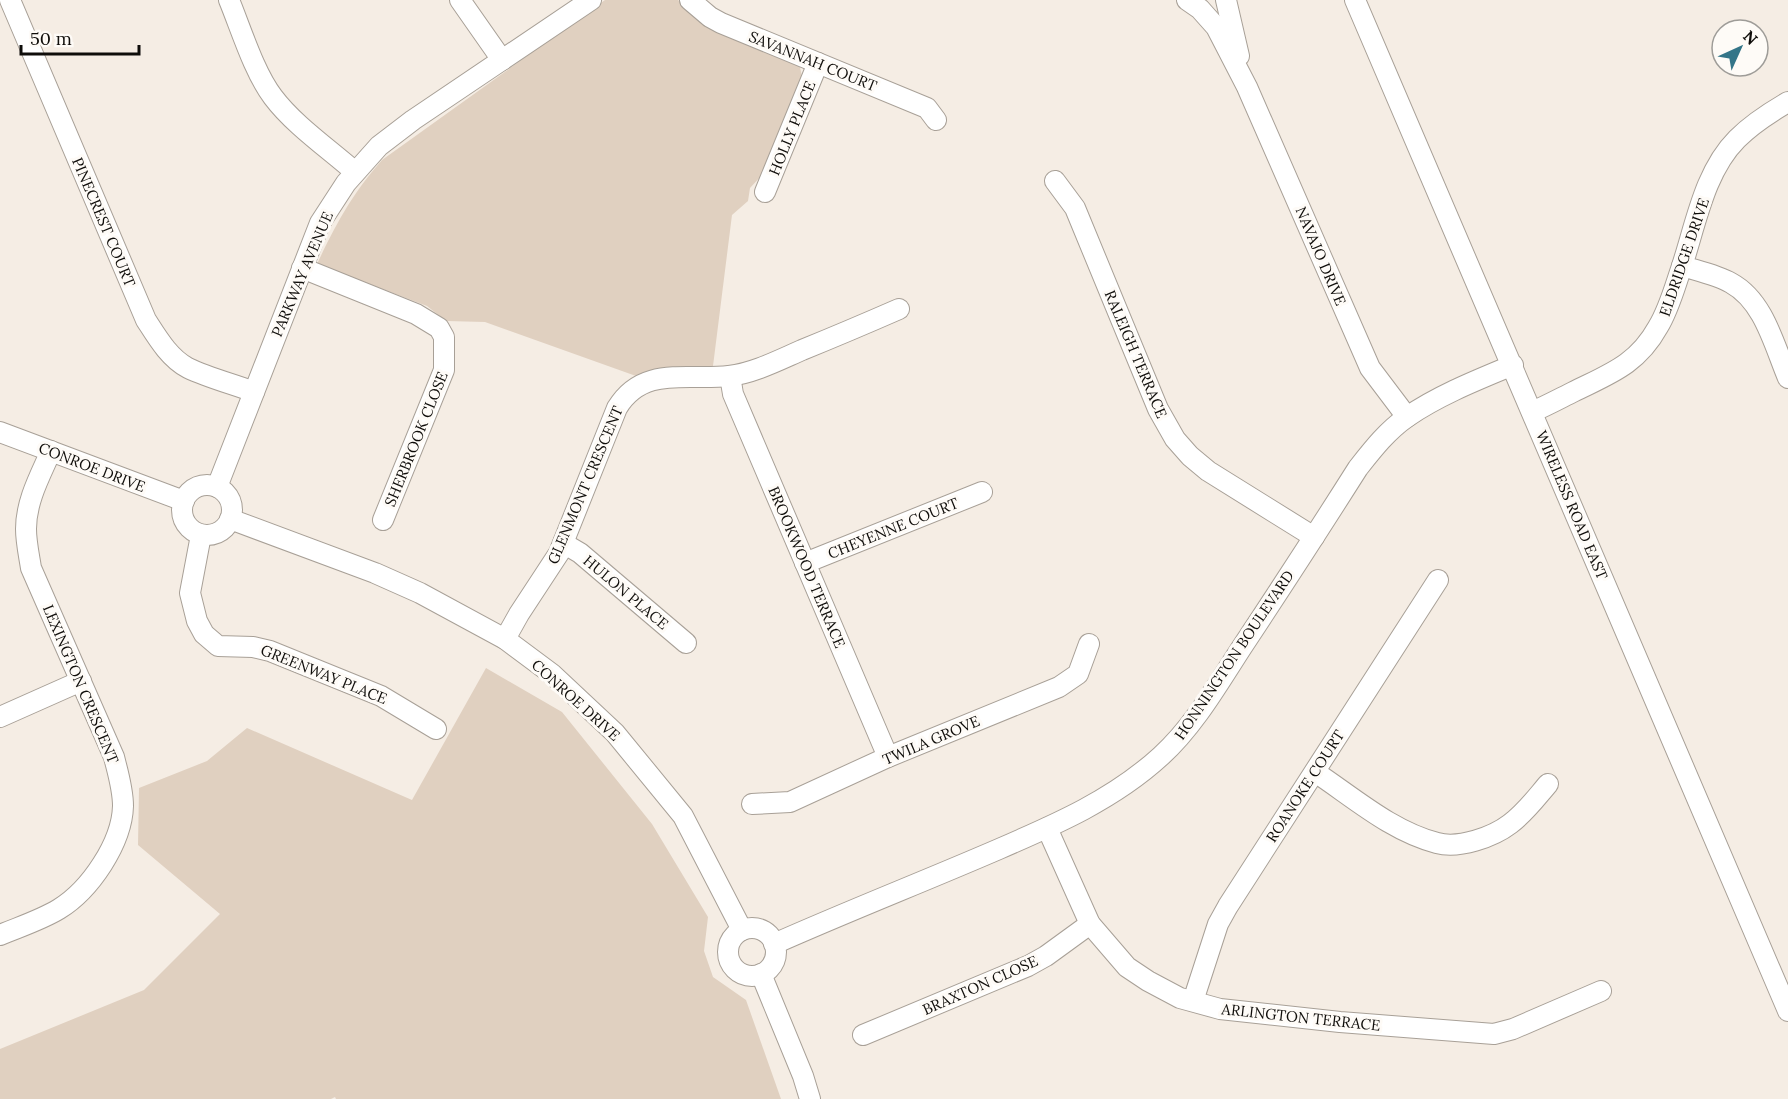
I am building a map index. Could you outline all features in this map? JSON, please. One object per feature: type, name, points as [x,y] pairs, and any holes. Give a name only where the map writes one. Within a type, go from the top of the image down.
[{"type":"street","name":"PINECREST COURT","points":[[10,0],[146,320],[167,350],[187,368],[254,392]]},
{"type":"street","points":[[229,0],[263,80],[273,97],[293,118],[355,172]]},
{"type":"street","points":[[460,0],[502,60]]},
{"type":"street","name":"PARKWAY AVENUE","points":[[217,487],[320,223],[355,172],[379,146],[396,133],[591,0]]},
{"type":"street","name":"SAVANNAH COURT","points":[[690,0],[721,23],[927,108],[936,120]]},
{"type":"street","name":"NAVAJO DRIVE","points":[[1187,0],[1200,9],[1216,27],[1247,87],[1370,368],[1407,417]]},
{"type":"street","name":"NAVAJO DRIVE","points":[[1226,0],[1247,87]]},
{"type":"street","name":"WIRELESS ROAD EAST","points":[[1356,0],[1788,1011]]},
{"type":"street","name":"HOLLY PLACE","points":[[765,192],[818,63]]},
{"type":"street","name":"ELDRIDGE DRIVE","points":[[1532,412],[1610,375],[1632,360],[1659,327],[1715,170],[1735,141],[1762,117],[1788,102]]},
{"type":"street","name":"RALEIGH TERRACE","points":[[1055,181],[1075,207],[1158,409],[1175,439],[1190,456],[1209,471],[1314,537]]},
{"type":"street","points":[[1682,266],[1730,282],[1744,292],[1755,304],[1762,317],[1788,378]]},
{"type":"street","name":"SHERBROOK CLOSE","points":[[302,268],[416,314],[439,328],[444,337],[444,370],[383,520]]},
{"type":"street","name":"GLENMONT CRESCENT","points":[[505,639],[559,554],[617,408],[623,398],[637,386],[645,381],[660,378],[730,376],[777,361],[899,309]]},
{"type":"street","name":"HONNINGTON BOULEVARD","points":[[774,944],[1047,828],[1110,795],[1160,757],[1179,738],[1228,668],[1358,468],[1379,441],[1407,417],[1460,388],[1513,365]]},
{"type":"street","name":"BROOKWOOD TERRACE","points":[[730,376],[733,394],[888,758]]},
{"type":"street","name":"CONROE DRIVE","points":[[0,432],[184,501]]},
{"type":"street","name":"LEXINGTON CRESCENT","points":[[0,935],[58,910],[70,901],[107,857],[118,831],[123,806],[121,781],[114,757],[31,568],[26,541],[27,513],[51,451]]},
{"type":"street","points":[[207,485],[217,487],[225,492],[231,501],[230,519],[225,528],[218,533],[201,535],[190,528],[184,519],[182,510],[184,501],[190,492],[198,487],[207,485]]},
{"type":"street","name":"CHEYENNE COURT","points":[[805,563],[982,492]]},
{"type":"street","name":"CONROE DRIVE","points":[[230,519],[384,577],[420,593],[505,639],[552,674],[615,733],[683,816],[742,930]]},
{"type":"street","name":"GREENWAY PLACE","points":[[201,535],[190,593],[197,621],[211,642],[218,646],[253,646],[270,651],[381,696],[436,729]]},
{"type":"street","name":"HULON PLACE","points":[[563,543],[580,553],[686,643]]},
{"type":"street","name":"ROANOKE COURT","points":[[1193,1002],[1218,924],[1228,906],[1438,580]]},
{"type":"street","name":"TWILA GROVE","points":[[752,804],[790,802],[888,758],[1059,687],[1078,674],[1089,644]]},
{"type":"street","points":[[0,717],[81,681]]},
{"type":"street","points":[[1315,771],[1403,831],[1438,844],[1479,840],[1496,833],[1522,813],[1548,784]]},
{"type":"street","name":"ARLINGTON TERRACE","points":[[1047,828],[1090,924],[1127,967],[1180,998],[1193,1002],[1220,1009],[1328,1021],[1494,1034],[1513,1029],[1601,991]]},
{"type":"street","name":"BRAXTON CLOSE","points":[[864,1035],[1028,966],[1046,956],[1090,924]]},
{"type":"street","points":[[752,928],[761,930],[769,935],[774,944],[775,961],[761,974],[752,976],[745,974],[735,969],[730,962],[728,952],[730,944],[735,935],[742,930],[752,928]]},
{"type":"street","points":[[761,974],[810,1099]]},
{"type":"shaded area","points":[[605,0],[678,0],[708,25],[788,56],[800,67],[802,77],[765,172],[750,188],[748,201],[732,215],[713,366],[655,369],[636,376],[485,322],[446,321],[427,306],[317,264],[345,210],[382,160]]},
{"type":"shaded area","points":[[486,668],[562,712],[652,824],[708,917],[704,951],[713,977],[746,1000],[781,1099],[336,1099],[335,1097],[331,1099],[0,1099],[0,1049],[144,990],[220,914],[138,845],[139,788],[207,761],[247,728],[412,800]]}]
